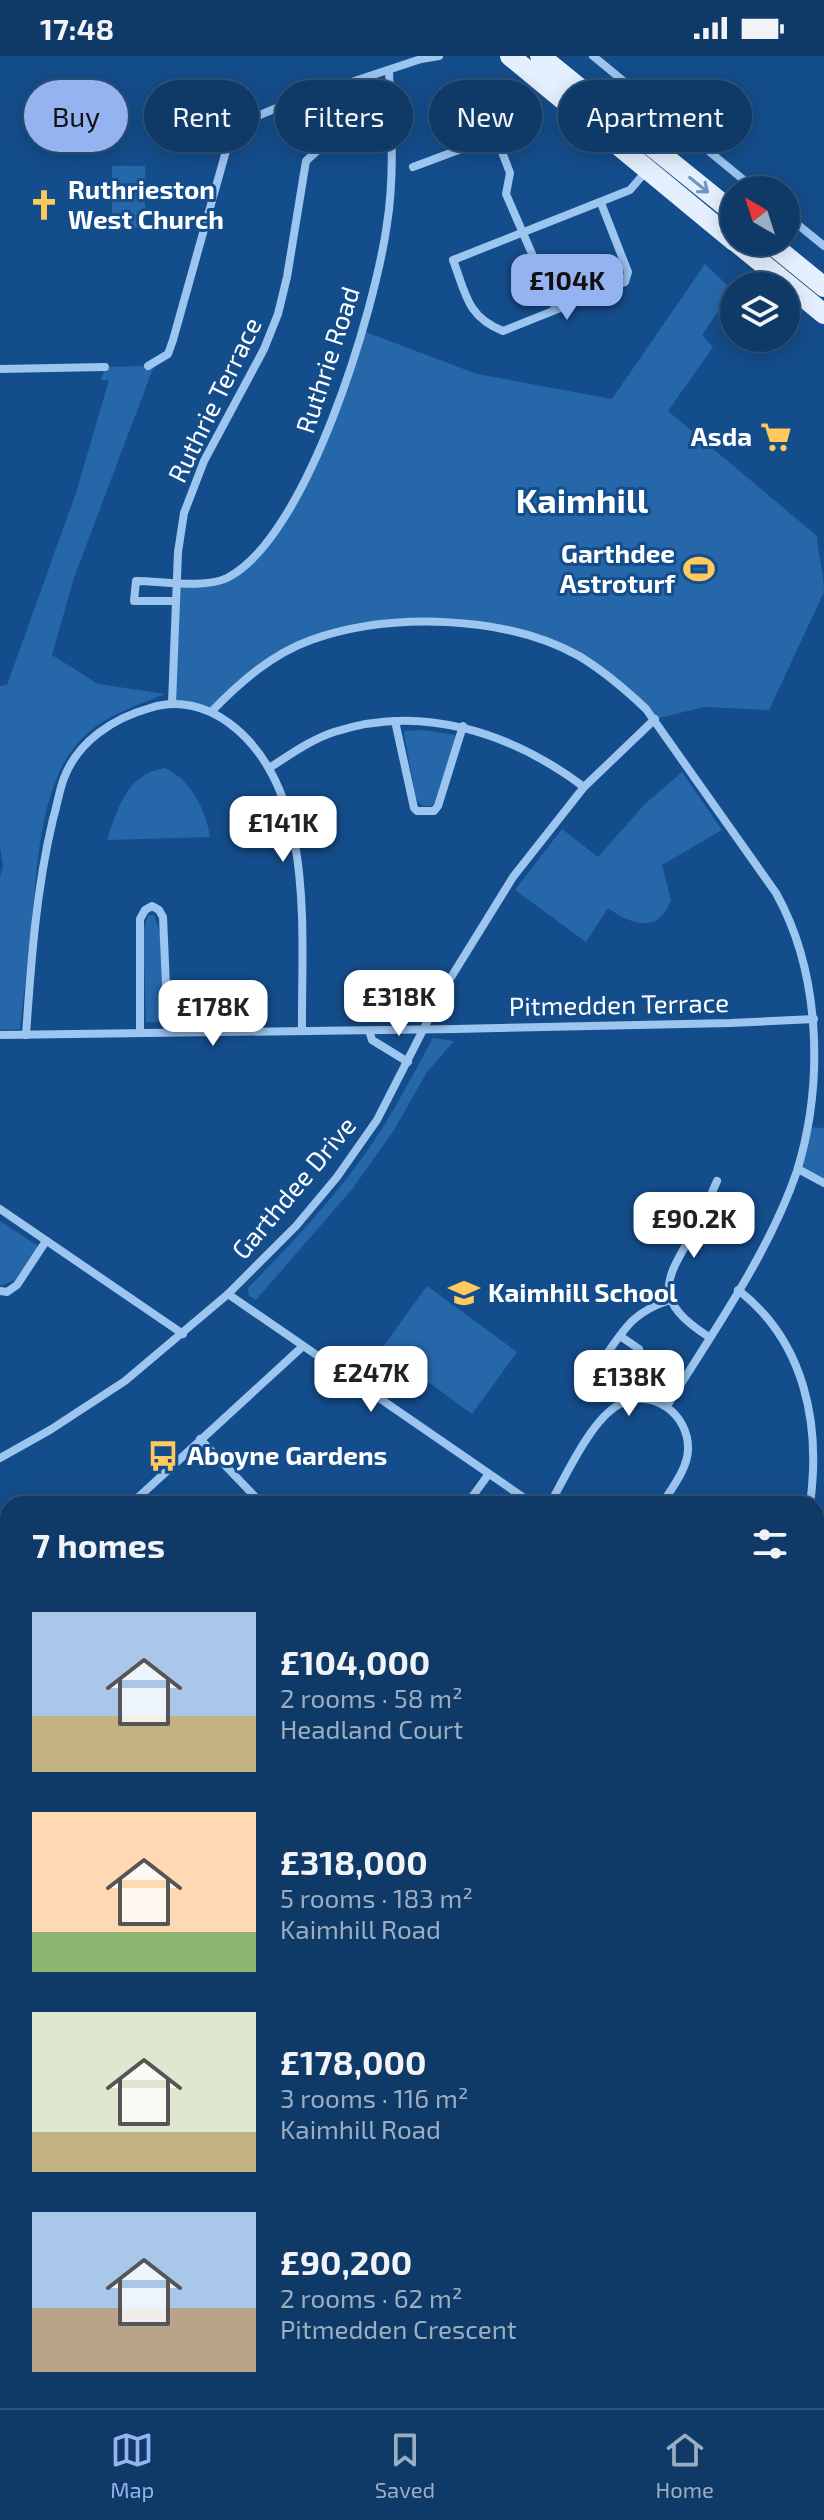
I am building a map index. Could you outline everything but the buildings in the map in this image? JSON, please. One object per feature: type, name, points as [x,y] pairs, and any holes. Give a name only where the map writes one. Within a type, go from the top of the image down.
[{"type":"main road","points":[[510,56],[547,64],[720,202]]},
{"type":"main road","points":[[547,64],[647,170],[720,229]]},
{"type":"main road","points":[[753,256],[824,314]]},
{"type":"main road","points":[[786,256],[824,287]]},
{"type":"street","points":[[148,366],[168,354],[173,340],[233,126],[291,102],[423,58],[439,56]]},
{"type":"street","points":[[593,56],[739,176]]},
{"type":"street","name":"Ruthrie Road","points":[[389,71],[389,80]]},
{"type":"street","points":[[413,167],[496,136],[510,173],[506,194],[556,309]]},
{"type":"street","name":"Ruthrie Terrace","points":[[172,703],[176,582],[184,513],[204,461],[264,349],[278,314],[306,161],[316,152]]},
{"type":"street","name":"Ruthrie Road","points":[[175,601],[134,601],[136,581],[222,580],[248,563],[286,512],[327,435],[363,331],[387,224],[391,152]]},
{"type":"street","points":[[601,203],[628,276],[623,284],[503,331],[485,324],[473,311],[453,260],[630,190],[647,170]]},
{"type":"street","points":[[800,226],[824,246]]},
{"type":"street","points":[[0,369],[105,367]]},
{"type":"street","points":[[212,711],[238,685],[268,662],[309,640],[350,629],[443,621],[508,630],[543,641],[578,656],[620,684],[655,719],[776,893],[789,916],[801,950],[814,1019],[814,1087],[809,1127],[798,1169],[770,1231],[667,1406]]},
{"type":"street","points":[[26,1035],[36,912],[63,778],[88,741],[109,725],[150,708],[172,703],[212,711],[242,735],[269,768],[287,813],[301,872],[302,1030]]},
{"type":"street","name":"Garthdee Drive","points":[[0,1458],[125,1381],[228,1294],[296,1226],[337,1177],[377,1120],[469,946],[513,877],[584,787],[655,719]]},
{"type":"street","points":[[269,768],[331,733],[355,726],[427,720],[463,726],[529,751],[584,787]]},
{"type":"street","points":[[395,721],[417,811],[434,811],[438,806],[463,726]]},
{"type":"street","points":[[140,1032],[140,919],[145,910],[152,906],[163,917],[168,1032]]},
{"type":"street","name":"Pitmedden Terrace","points":[[0,1035],[716,1024],[814,1019]]},
{"type":"street","points":[[369,1030],[372,1040],[408,1062]]},
{"type":"street","points":[[798,1169],[824,1183]]},
{"type":"street","points":[[709,1337],[691,1326],[670,1300],[669,1280],[675,1262],[699,1222],[717,1181]]},
{"type":"street","points":[[0,1209],[183,1334]]},
{"type":"street","points":[[699,1222],[720,1234]]},
{"type":"street","points":[[0,1291],[7,1292],[17,1285],[46,1241]]},
{"type":"street","points":[[738,1290],[772,1324],[801,1375],[809,1406],[813,1442],[811,1496]]},
{"type":"street","points":[[228,1294],[521,1496]]},
{"type":"street","points":[[604,1358],[632,1319],[648,1307],[670,1300]]},
{"type":"street","points":[[620,1336],[639,1349]]},
{"type":"street","points":[[139,1496],[302,1347]]},
{"type":"street","points":[[555,1496],[597,1424],[620,1404],[640,1400],[667,1406],[681,1423],[688,1448],[687,1460],[667,1496]]},
{"type":"street","points":[[200,1439],[254,1496]]},
{"type":"street","points":[[473,1496],[488,1475]]},
{"type":"shaded area","points":[[112,166],[145,166],[145,228],[112,228]]},
{"type":"shaded area","points":[[705,264],[720,278],[720,309],[702,335],[713,347],[668,411],[817,536],[824,592],[769,710],[704,707],[655,719],[578,656],[543,641],[443,621],[398,623],[309,640],[268,662],[212,711],[172,703],[176,582],[208,582],[225,578],[249,560],[271,534],[309,467],[363,331],[477,374],[612,399]]},
{"type":"shaded area","points":[[155,363],[74,578],[52,655],[98,684],[165,694],[98,725],[73,749],[60,770],[44,819],[20,1029],[0,1030],[0,877],[3,867],[0,847],[0,686],[7,685],[76,493],[109,380],[101,380],[105,367],[148,366]]},
{"type":"shaded area","points":[[422,730],[455,735],[456,740],[436,802],[431,806],[423,806],[416,800],[404,733]]},
{"type":"shaded area","points":[[165,768],[182,780],[196,797],[210,837],[107,840],[120,804],[133,785],[152,771]]},
{"type":"shaded area","points":[[682,772],[722,830],[662,865],[671,900],[659,918],[652,922],[635,922],[608,908],[586,942],[515,890],[562,829],[598,857],[645,804]]},
{"type":"shaded area","points":[[148,915],[154,915],[160,932],[163,1022],[146,1022],[143,932]]},
{"type":"shaded area","points":[[433,1038],[454,1041],[427,1072],[394,1130],[353,1188],[256,1300],[249,1296],[248,1288],[321,1210],[355,1168],[391,1113]]},
{"type":"shaded area","points":[[809,1127],[824,1128],[824,1183],[798,1169]]},
{"type":"shaded area","points":[[0,1221],[38,1246],[15,1280],[0,1286]]},
{"type":"shaded area","points":[[427,1286],[517,1352],[472,1414],[382,1348]]},
{"type":"place","name":"Ruthrieston West Church","points":[[44,205]]},
{"type":"place","name":"Asda","points":[[776,437]]},
{"type":"place","name":"Garthdee Astroturf","points":[[699,569]]},
{"type":"place","name":"Kaimhill School","points":[[464,1293]]},
{"type":"place","name":"Aboyne Gardens","points":[[163,1456]]},
{"type":"district","name":"Kaimhill","points":[[582,501]]}]
